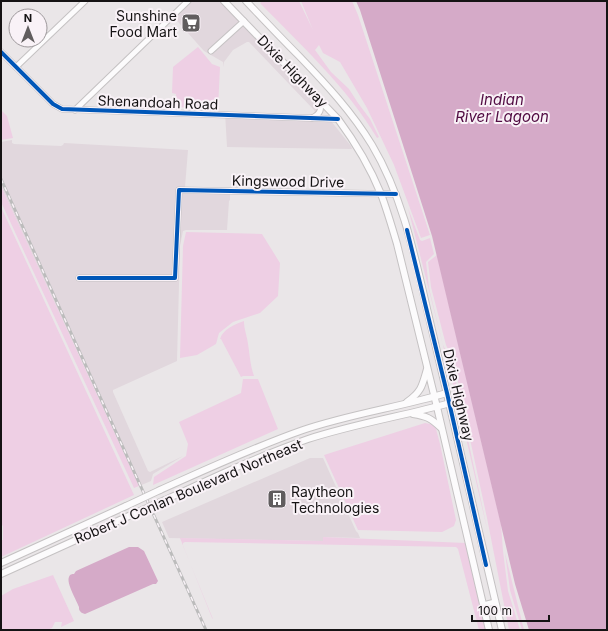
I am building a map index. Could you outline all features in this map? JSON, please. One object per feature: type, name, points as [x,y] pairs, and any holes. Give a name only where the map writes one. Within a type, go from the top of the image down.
[{"type":"main road","name":"Dixie Highway","points":[[224,1],[338,119],[362,155],[381,194],[397,244],[489,630]]},
{"type":"main road","name":"Dixie Highway","points":[[246,1],[326,84],[350,112],[372,145],[396,194],[407,230],[448,394],[502,630]]},
{"type":"main road","points":[[404,404],[416,396],[419,392],[422,387],[427,367]]},
{"type":"main road","name":"Robert J Conlan Boulevard Northeast","points":[[1,563],[160,490],[270,442],[349,417],[448,394]]},
{"type":"main road","name":"Robert J Conlan Boulevard Northeast","points":[[1,574],[272,452],[339,430],[450,403]]},
{"type":"main road","points":[[409,414],[426,416],[442,430]]},
{"type":"street","points":[[16,67],[86,1]]},
{"type":"street","points":[[75,110],[188,1]]},
{"type":"street","points":[[211,51],[244,21]]},
{"type":"street","name":"Shenandoah Road","points":[[1,52],[53,104],[62,109],[338,119]]},
{"type":"street","points":[[312,118],[320,112],[320,99]]},
{"type":"street","name":"Kingswood Drive","points":[[79,278],[175,278],[179,190],[396,194]]},
{"type":"street","points":[[483,605],[495,602]]},
{"type":"shaded area","points":[[184,1],[220,1],[240,21],[208,50],[211,55],[244,25],[299,82],[317,104],[316,113],[314,113],[314,110],[249,42],[233,50],[224,62],[224,67],[223,62],[204,51],[171,14]]},
{"type":"shaded area","points":[[263,1],[299,1],[313,30],[301,1],[352,1],[358,15],[430,235],[421,238],[394,165],[367,108],[340,62],[323,53],[319,45],[315,50],[331,72],[349,89],[370,119],[379,137],[377,138],[352,101],[323,67],[260,3]]},
{"type":"shaded area","points":[[198,47],[212,64],[220,67],[218,109],[174,107],[174,98],[176,97],[176,94],[172,93],[173,67]]},
{"type":"shaded area","points":[[1,110],[7,116],[13,138],[1,140]]},
{"type":"shaded area","points":[[225,112],[308,116],[310,121],[331,121],[352,149],[227,147]]},
{"type":"shaded area","points":[[12,140],[12,143],[14,144],[61,146],[64,143],[188,150],[185,187],[177,187],[172,281],[177,281],[182,193],[230,194],[227,230],[183,231],[180,246],[177,361],[113,390],[148,471],[150,472],[183,456],[153,474],[151,481],[139,486],[1,186],[1,142]]},
{"type":"shaded area","points":[[1,186],[139,486],[134,488],[1,202]]},
{"type":"shaded area","points":[[1,207],[134,495],[1,557],[3,526],[1,524]]},
{"type":"shaded area","points":[[408,208],[420,240],[422,241],[430,238],[434,254],[426,262],[429,288],[443,345],[453,364],[488,533],[459,408]]},
{"type":"shaded area","points":[[186,232],[262,234],[280,263],[278,296],[260,313],[233,322],[219,333],[216,344],[197,355],[180,358],[183,246]]},
{"type":"shaded area","points":[[437,255],[501,524],[508,591],[520,630],[509,630],[455,364],[446,345],[431,287],[428,262]]},
{"type":"shaded area","points":[[244,321],[254,376],[241,377],[220,339],[224,332],[233,325]]},
{"type":"shaded area","points":[[243,379],[258,379],[278,429],[153,485],[154,477],[186,456],[188,444],[179,422],[241,393]]},
{"type":"shaded area","points":[[425,423],[435,425],[456,520],[454,526],[442,532],[358,530],[324,455]]},
{"type":"shaded area","points":[[310,458],[323,458],[360,538],[324,537],[323,541],[169,538],[162,522]]},
{"type":"shaded area","points":[[323,537],[466,543],[487,630],[479,630],[458,549],[456,547],[185,542],[183,543],[183,546],[180,538],[323,541]]},
{"type":"shaded area","points":[[505,553],[524,630],[522,630],[510,590]]},
{"type":"shaded area","points":[[190,564],[213,619],[212,618]]},
{"type":"shaded area","points":[[53,575],[74,621],[61,627],[62,622],[55,622],[52,628],[47,630],[1,630],[1,596],[13,589]]},
{"type":"water","name":"Indian River Lagoon","points":[[356,1],[607,1],[607,630],[529,630],[515,584],[432,236]]},
{"type":"water","points":[[129,547],[138,547],[144,551],[158,581],[156,584],[85,614],[81,612],[68,580],[70,575]]},
{"type":"railway","points":[[1,179],[206,630]]},
{"type":"cycle path","points":[[1,52],[53,104],[62,109],[338,119]]},
{"type":"cycle path","points":[[79,278],[175,278],[179,190],[396,194]]},
{"type":"cycle path","points":[[407,230],[447,393],[486,565]]},
{"type":"place","name":"Sunshine Food Mart","points":[[191,23]]},
{"type":"place","name":"Raytheon Technologies","points":[[277,499]]}]
